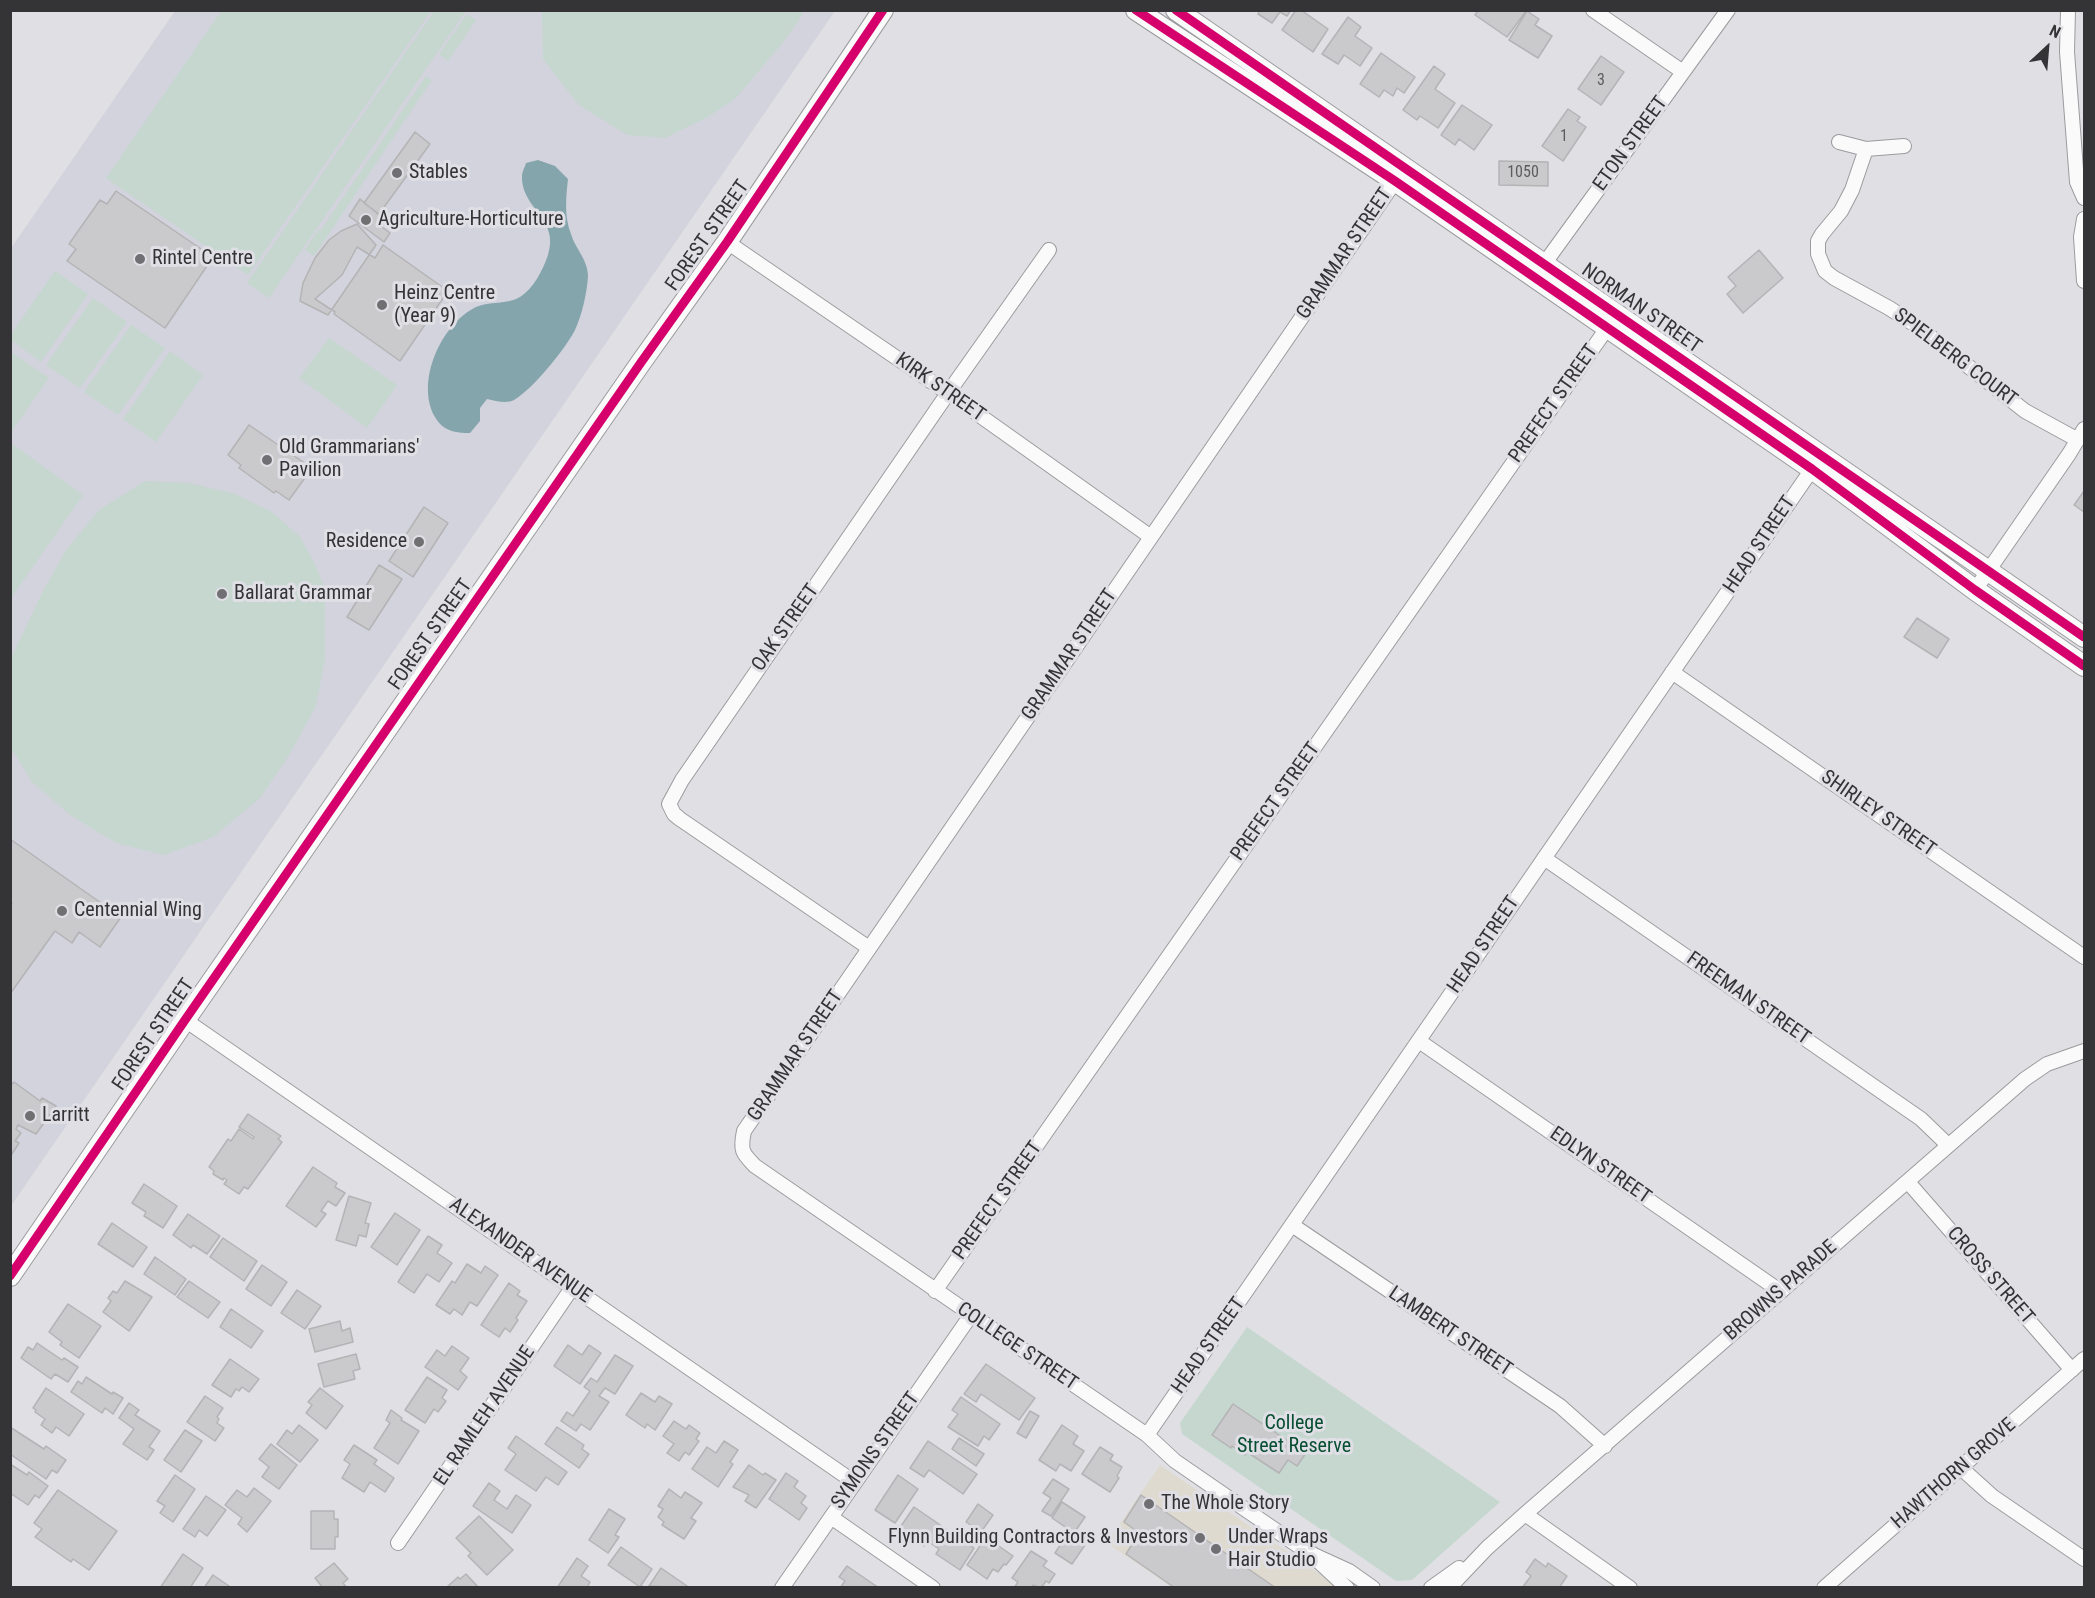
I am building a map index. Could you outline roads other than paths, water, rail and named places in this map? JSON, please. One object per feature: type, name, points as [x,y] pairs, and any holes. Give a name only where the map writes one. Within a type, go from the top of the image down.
[{"type":"main road","name":"NORMAN STREET","points":[[1136,10],[1400,174]]},
{"type":"main road","name":"NORMAN STREET","points":[[1176,10],[1400,174],[1539,271],[1816,462],[1989,571],[2085,637]]},
{"type":"main road","name":"FOREST STREET","points":[[10,1275],[642,361],[727,242],[883,12]]},
{"type":"main road","name":"NORMAN STREET","points":[[1816,462],[1975,590],[2085,666]]},
{"type":"street","points":[[1593,10],[1683,72]]},
{"type":"street","name":"ETON STREET","points":[[1539,271],[1728,10]]},
{"type":"street","points":[[2068,10],[2067,52],[2077,182],[2085,198]]},
{"type":"street","points":[[1839,142],[1866,149],[1904,146]]},
{"type":"street","name":"SPIELBERG COURT","points":[[1866,149],[1852,190],[1818,241],[1818,254],[1825,271],[1917,326],[2025,411],[2081,434]]},
{"type":"street","name":"GRAMMAR STREET","points":[[741,1145],[744,1131],[1400,174]]},
{"type":"street","points":[[2085,219],[2081,237],[2085,281]]},
{"type":"street","name":"KIRK STREET","points":[[727,242],[948,393],[1151,537]]},
{"type":"street","name":"OAK STREET","points":[[869,948],[662,806],[1049,250]]},
{"type":"street","name":"PREFECT STREET","points":[[935,1291],[1612,321]]},
{"type":"street","points":[[1975,590],[2081,434]]},
{"type":"street","name":"HEAD STREET","points":[[1147,1435],[1816,462]]},
{"type":"street","name":"SHIRLEY STREET","points":[[1672,672],[2085,957]]},
{"type":"street","name":"FREEMAN STREET","points":[[1544,858],[1921,1119],[1948,1145]]},
{"type":"street","name":"ALEXANDER AVENUE","points":[[185,1020],[854,1482]]},
{"type":"street","name":"EDLYN STREET","points":[[1419,1041],[1780,1291]]},
{"type":"street","name":"BROWNS PARADE","points":[[1449,1587],[1487,1548],[1525,1514],[2034,1072],[2053,1062],[2085,1052]]},
{"type":"street","name":"COLLEGE STREET","points":[[741,1145],[745,1156],[756,1166],[1147,1435],[1175,1461],[1297,1545],[1349,1571],[1373,1587]]},
{"type":"street","name":"CROSS STREET","points":[[1908,1182],[2072,1370]]},
{"type":"street","name":"LAMBERT STREET","points":[[1292,1225],[1560,1406],[1605,1446]]},
{"type":"street","name":"EL RAMLEH AVENUE","points":[[398,1544],[572,1288]]},
{"type":"street","name":"SYMONS STREET","points":[[782,1587],[971,1315]]},
{"type":"street","name":"HAWTHORN GROVE","points":[[1824,1587],[2085,1359]]},
{"type":"street","points":[[1961,1468],[1992,1496],[2085,1559]]},
{"type":"street","points":[[1525,1514],[1630,1587]]},
{"type":"street","points":[[831,1517],[933,1587]]},
{"type":"street","name":"COLLEGE STREET","points":[[1297,1545],[1347,1587]]},
{"type":"street","name":"BROWNS PARADE","points":[[1431,1587],[1487,1548]]},
{"type":"water","points":[[538,160],[555,166],[568,179],[567,220],[573,239],[586,265],[588,276],[580,318],[571,338],[539,378],[521,395],[508,402],[487,399],[480,408],[480,421],[470,433],[450,430],[438,422],[435,417],[428,387],[430,371],[442,340],[463,315],[476,307],[509,301],[525,294],[537,279],[548,255],[549,232],[523,187],[522,173],[526,163]]},
{"type":"place","name":"Stables","points":[[397,173]]},
{"type":"place","name":"Agriculture-Horticulture","points":[[366,220]]},
{"type":"place","name":"Rintel Centre","points":[[140,259]]},
{"type":"place","name":"Heinz Centre (Year 9)","points":[[382,305]]},
{"type":"place","name":"Old Grammarians' Pavilion","points":[[267,460]]},
{"type":"place","name":"Residence","points":[[419,542]]},
{"type":"place","name":"Ballarat Grammar","points":[[222,594]]},
{"type":"place","name":"Centennial Wing","points":[[62,911]]},
{"type":"place","name":"Larritt","points":[[30,1116]]},
{"type":"place","name":"The Whole Story","points":[[1149,1504]]},
{"type":"place","name":"Flynn Building Contractors & Investors","points":[[1200,1538]]},
{"type":"place","name":"Under Wraps Hair Studio","points":[[1216,1549]]},
{"type":"park label","name":"College Street Reserve","points":[[1294,1436]]}]
